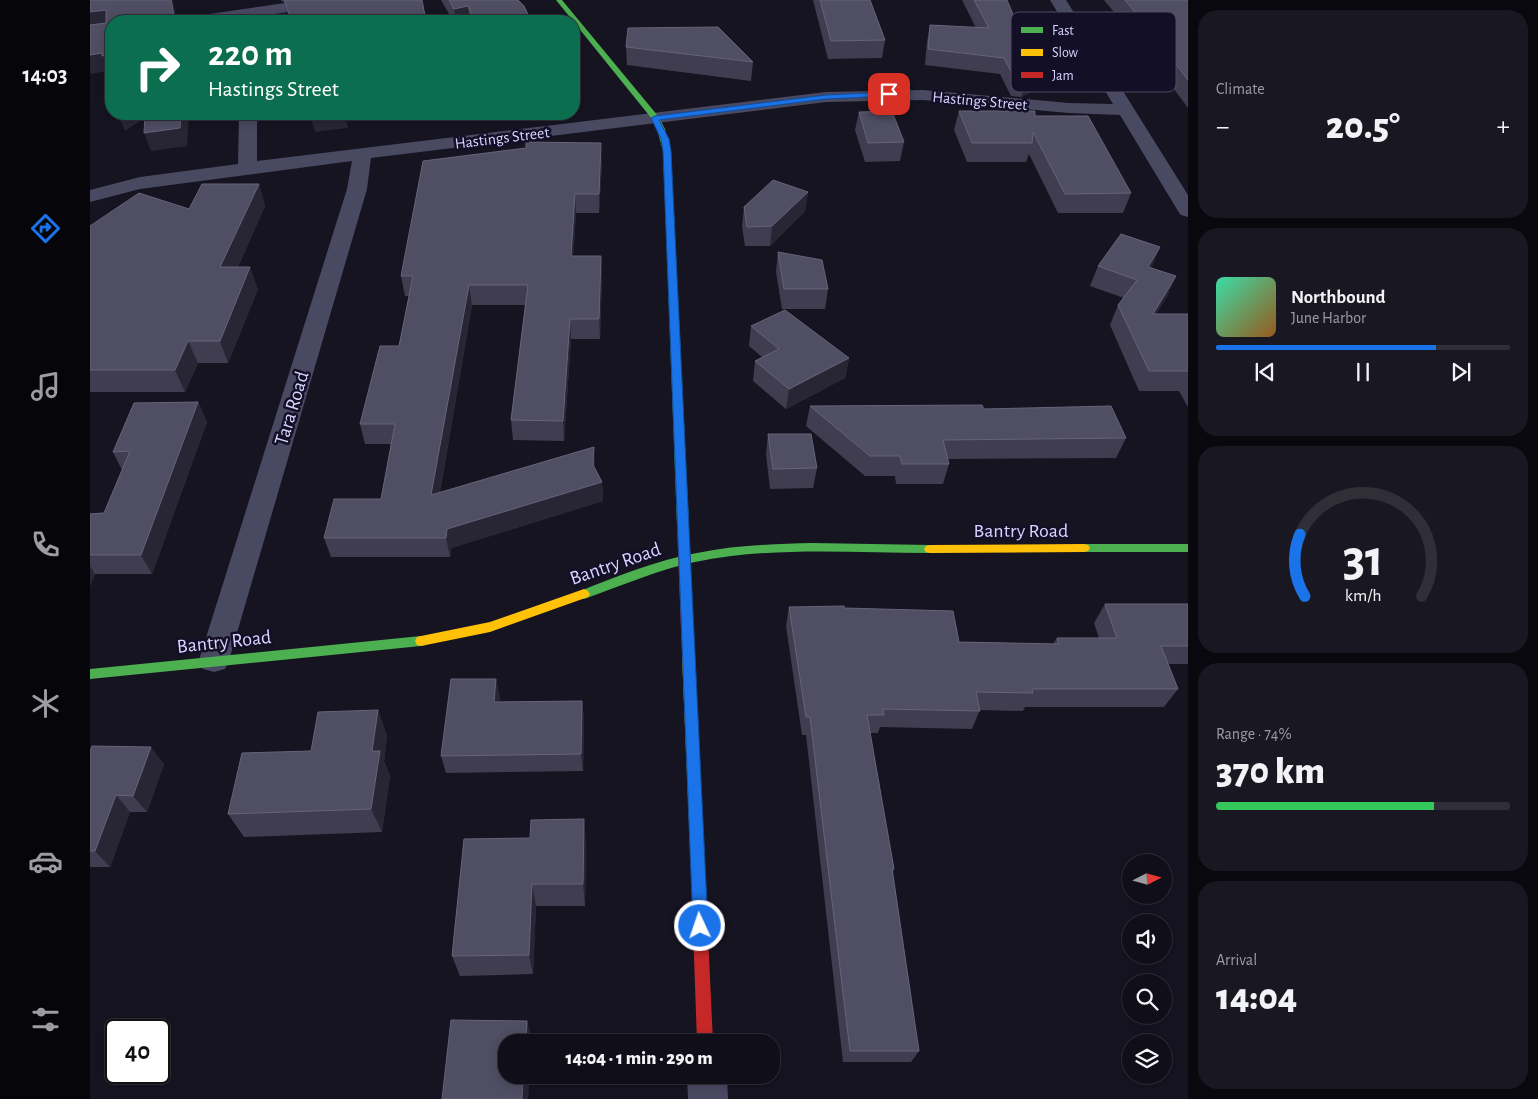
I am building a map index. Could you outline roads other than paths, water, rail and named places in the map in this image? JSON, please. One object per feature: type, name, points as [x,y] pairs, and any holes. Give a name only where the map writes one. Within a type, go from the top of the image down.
[{"type":"street","points":[[254,15],[338,0]]},
{"type":"street","points":[[559,0],[571,15]]},
{"type":"street","points":[[1058,0],[1065,12]]},
{"type":"street","points":[[580,26],[655,118],[665,139],[667,151],[705,1034]]},
{"type":"street","points":[[1115,92],[1188,211]]},
{"type":"street","name":"Hastings Street","points":[[90,196],[140,183],[246,168],[826,97],[889,94],[955,97],[1069,108],[1126,110]]},
{"type":"street","points":[[246,168],[248,120]]},
{"type":"street","name":"Tara Road","points":[[214,660],[357,189],[362,155]]},
{"type":"street","name":"Bantry Road","points":[[90,674],[214,660],[422,642],[463,634],[502,623],[685,559],[731,552],[770,549],[1188,548]]},
{"type":"street","points":[[707,1084],[708,1099]]}]
